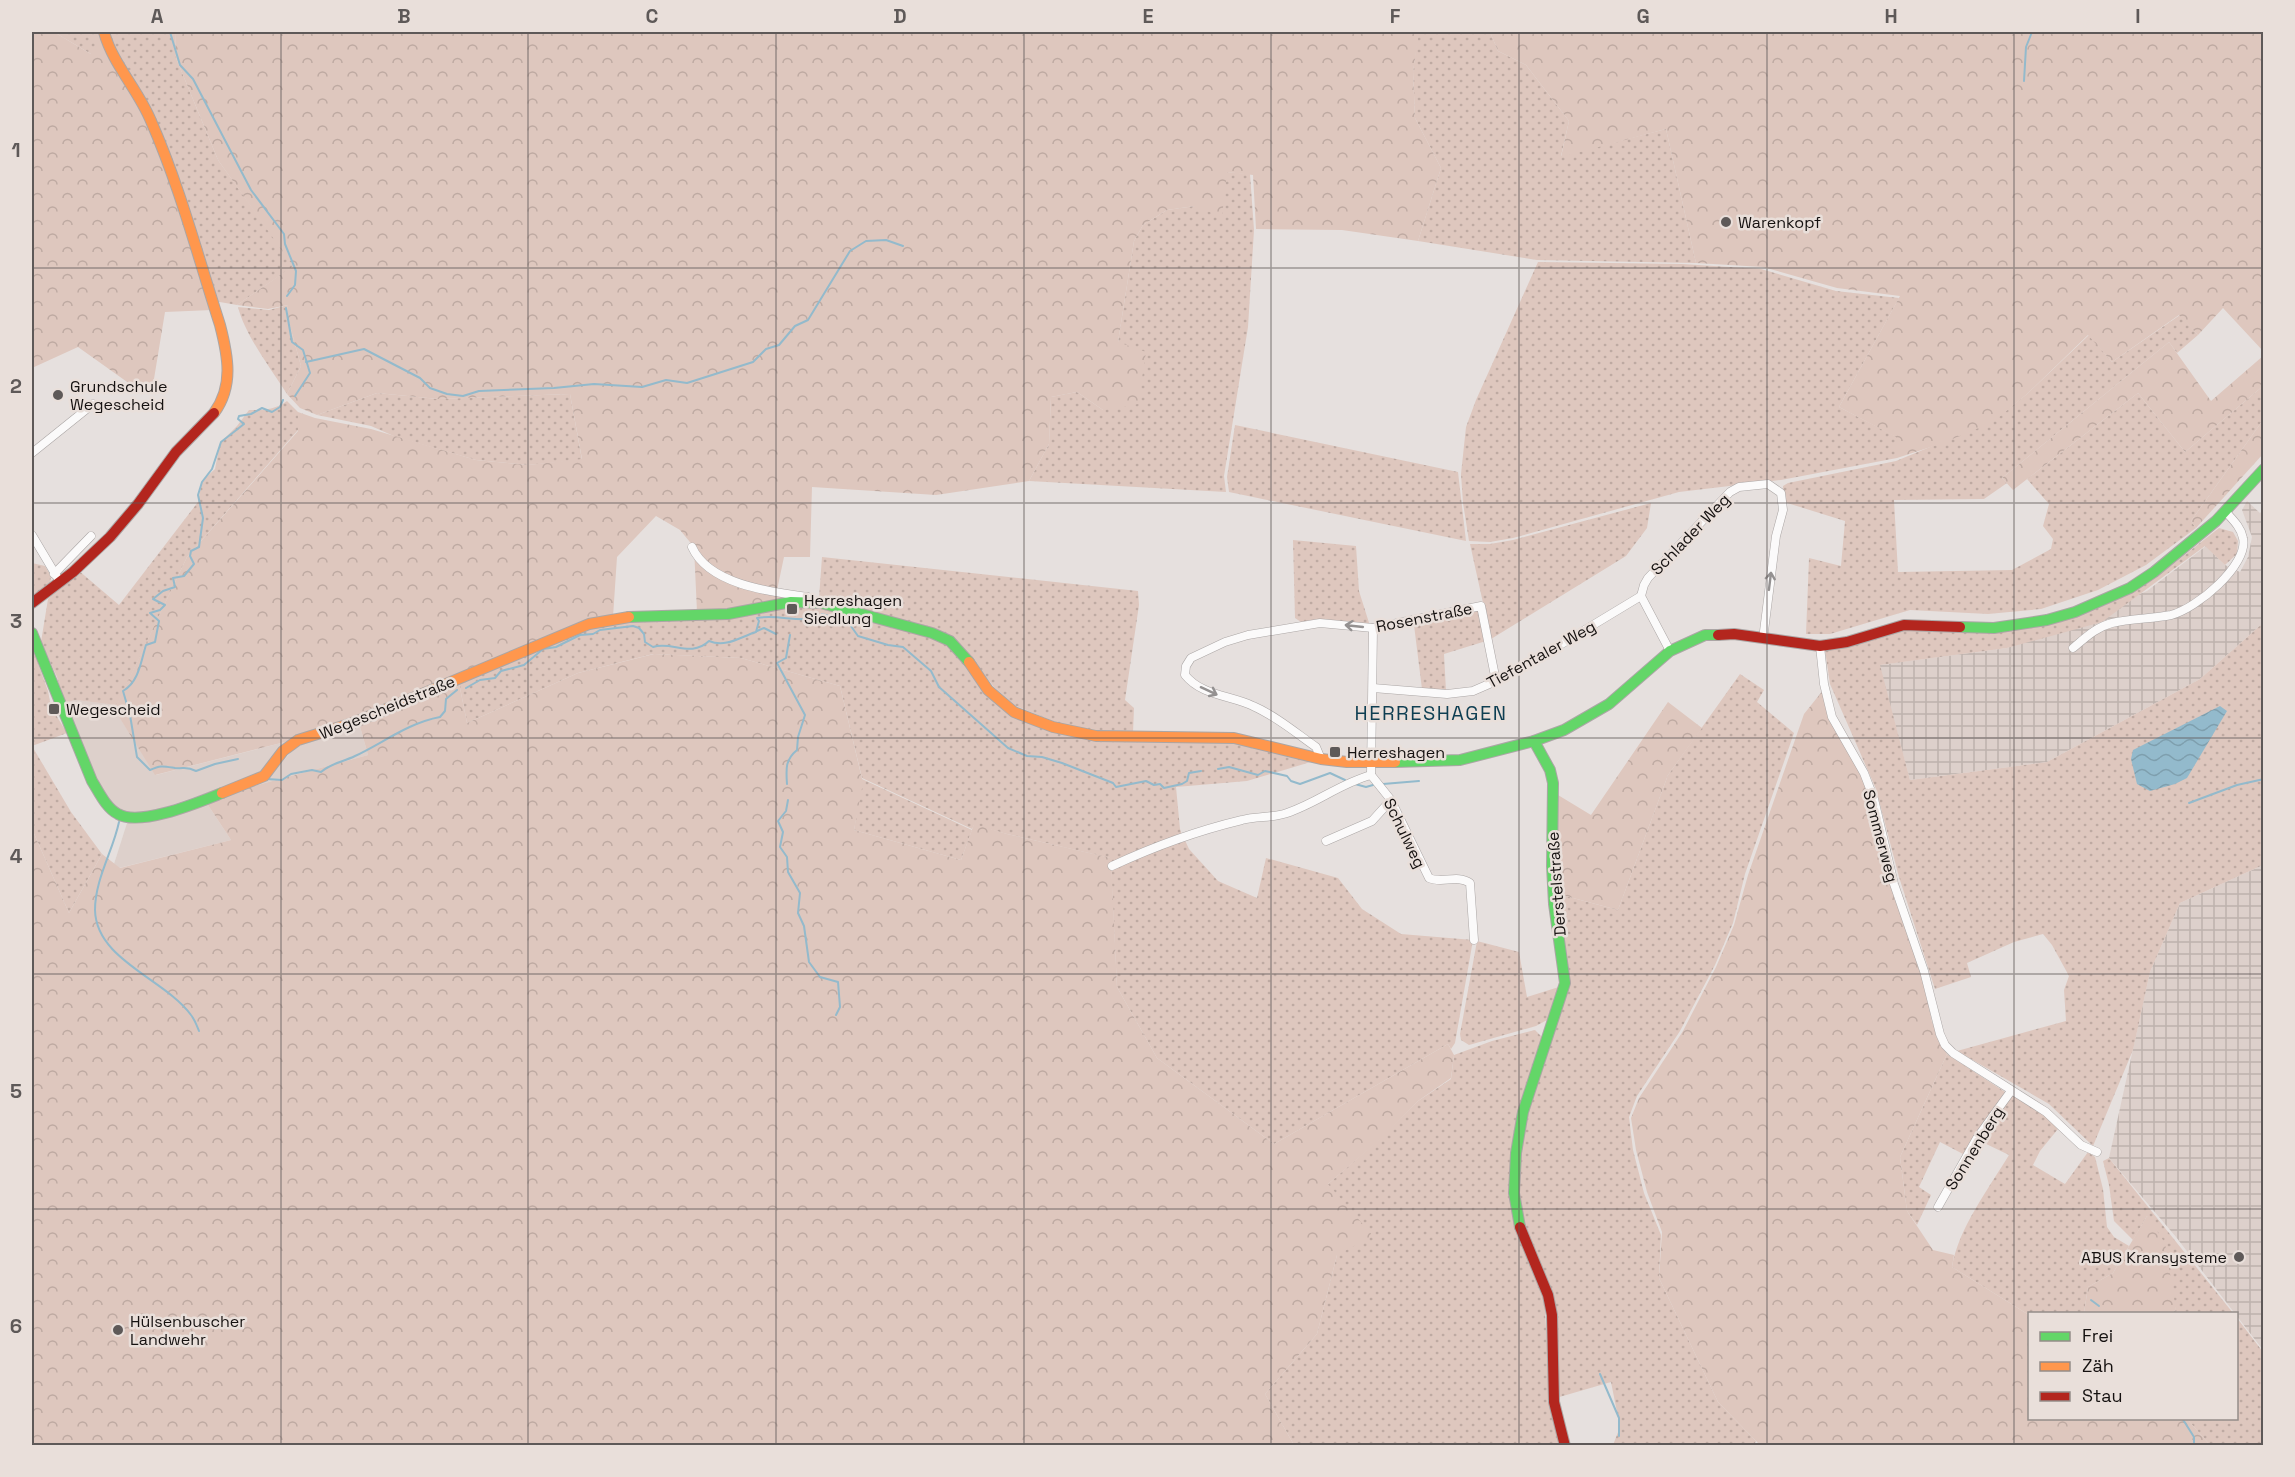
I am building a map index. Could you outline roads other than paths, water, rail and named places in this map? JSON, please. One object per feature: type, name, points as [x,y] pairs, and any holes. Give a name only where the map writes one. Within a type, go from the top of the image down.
[{"type":"main road","points":[[32,603],[57,578],[87,559],[132,512],[163,468],[213,415],[223,398],[227,382],[223,335],[177,185],[150,117],[118,65],[106,42],[104,32]]},
{"type":"main road","name":"Wegescheidstraße","points":[[32,633],[92,781],[102,798],[115,813],[136,819],[204,800],[247,784],[264,776],[283,751],[298,740],[353,723],[567,632],[620,616],[728,614],[791,602],[812,602],[932,633],[950,641],[988,690],[1014,712],[1053,727],[1107,737],[1234,738],[1321,759],[1371,763],[1438,762],[1459,760],[1534,741],[1564,730],[1609,704],[1670,651],[1687,641],[1705,635],[1734,634],[1820,646],[1847,642],[1904,625],[1994,628],[2047,620],[2075,612],[2130,588],[2182,551],[2226,511],[2264,469]]},
{"type":"main road","name":"Derstelstraße","points":[[1534,741],[1550,770],[1553,783],[1553,885],[1565,983],[1519,1130],[1514,1193],[1520,1226],[1548,1294],[1552,1314],[1554,1402],[1565,1446]]},
{"type":"street","points":[[32,453],[93,404]]},
{"type":"street","name":"Schlader Weg","points":[[1641,596],[1648,578],[1730,492],[1739,487],[1768,484],[1781,493],[1783,510],[1776,536],[1763,639]]},
{"type":"street","points":[[2073,648],[2091,632],[2111,623],[2173,615],[2193,606],[2216,586],[2238,562],[2244,546],[2240,529],[2226,511]]},
{"type":"street","points":[[32,535],[57,578],[91,536]]},
{"type":"street","points":[[692,547],[702,564],[746,587],[808,597],[812,602]]},
{"type":"street","points":[[1641,596],[1670,651]]},
{"type":"street","name":"Tiefentaler Weg","points":[[1373,688],[1447,694],[1473,691],[1496,681],[1641,596]]},
{"type":"street","name":"Rosenstraße","points":[[1321,759],[1316,747],[1268,714],[1252,705],[1209,692],[1191,682],[1185,675],[1186,666],[1191,658],[1225,642],[1248,635],[1320,623],[1373,628],[1481,606],[1496,681]]},
{"type":"street","points":[[1112,866],[1187,834],[1246,819],[1287,813],[1349,782],[1371,775],[1373,628]]},
{"type":"street","name":"Sommerweg","points":[[1820,646],[1824,684],[1832,717],[1864,773],[1874,799],[1894,884],[1924,971],[1939,1029]]},
{"type":"street","name":"Schulweg","points":[[1371,775],[1391,800],[1429,878],[1437,880],[1460,878],[1470,883],[1474,940]]},
{"type":"street","points":[[1326,841],[1372,821],[1391,800]]},
{"type":"street","name":"Sonnenberg","points":[[1939,1029],[1946,1045],[1953,1053],[2046,1112],[2081,1145],[2097,1152]]},
{"type":"street","name":"Sonnenberg","points":[[1938,1207],[1977,1138],[2011,1091]]},
{"type":"water","points":[[2220,706],[2227,711],[2187,778],[2150,791],[2137,784],[2131,759],[2133,750]]},
{"type":"waterway","points":[[170,32],[180,65],[193,79],[251,190],[284,234],[285,244],[296,271],[295,285],[287,296]]},
{"type":"waterway","points":[[2024,81],[2026,47],[2032,32]]},
{"type":"waterway","points":[[306,362],[364,349],[420,378],[430,388],[447,394],[463,396],[479,391],[594,384],[642,387],[666,380],[687,383],[753,362],[766,349],[779,345],[795,326],[808,320],[850,251],[866,241],[886,240],[903,246]]},
{"type":"waterway","points":[[286,308],[292,342],[303,350],[310,373],[295,396]]},
{"type":"waterway","points":[[238,759],[196,771],[188,768],[162,766],[150,770],[137,757],[130,715],[123,691],[136,677],[146,645],[155,642],[159,621],[150,613],[160,610],[165,605],[153,599],[163,591],[175,587],[173,578],[184,576],[194,564],[190,556],[191,551],[199,547],[203,518],[198,495],[202,482],[212,469],[221,442],[244,424],[238,419],[239,416],[251,414],[262,408],[272,412],[280,407],[283,400]]},
{"type":"waterway","points":[[466,688],[480,680],[495,678],[501,671],[524,665],[543,649],[556,647],[580,635],[593,634],[600,630],[633,626],[639,628],[644,634],[645,642],[653,647],[688,649],[702,646],[709,641],[727,643],[756,632],[759,621],[757,618],[811,619],[820,618],[822,614],[835,620],[848,622],[858,636],[903,647],[931,671],[939,687],[1008,748],[1027,756],[1042,757],[1062,763],[1113,783],[1116,787],[1146,781],[1154,785],[1160,784],[1164,788],[1182,784],[1187,781],[1189,773],[1201,771]]},
{"type":"waterway","points":[[757,631],[764,628],[776,634]]},
{"type":"waterway","points":[[787,784],[787,765],[790,757],[797,750],[798,737],[805,715],[777,663],[786,658],[790,635]]},
{"type":"waterway","points":[[267,779],[282,780],[291,774],[312,770],[321,772],[406,729],[440,717],[445,711],[446,699],[457,690]]},
{"type":"waterway","points":[[1218,769],[1229,767],[1258,775],[1265,771],[1287,776],[1291,781],[1300,784],[1330,773],[1345,780]]},
{"type":"waterway","points":[[2189,803],[2237,785],[2264,779]]},
{"type":"waterway","points":[[1383,784],[1419,781]]},
{"type":"waterway","points":[[1355,784],[1366,787],[1373,785]]},
{"type":"waterway","points":[[788,800],[786,811],[778,821],[783,832],[780,847],[787,857],[788,872],[800,893],[798,913],[804,926],[809,962],[820,977],[838,982],[840,1007],[836,1015]]},
{"type":"waterway","points":[[119,822],[98,887],[95,910],[98,927],[119,956],[179,1002],[192,1017],[199,1031]]},
{"type":"waterway","points":[[2091,1300],[2099,1306]]},
{"type":"waterway","points":[[1600,1374],[1619,1418],[1619,1436]]},
{"type":"waterway","points":[[2183,1420],[2194,1437],[2194,1446]]},
{"type":"place","name":"Warenkopf","points":[[1726,222]]},
{"type":"place","name":"Grundschule Wegescheid","points":[[58,395]]},
{"type":"place","name":"Herreshagen Siedlung","points":[[792,609]]},
{"type":"place","name":"Wegescheid","points":[[54,709]]},
{"type":"place","name":"Herreshagen","points":[[1335,752]]},
{"type":"place","name":"ABUS Kransysteme","points":[[2239,1257]]},
{"type":"place","name":"Hülsenbuscher Landwehr","points":[[118,1330]]},
{"type":"district","name":"HERRESHAGEN","points":[[1431,713]]}]
